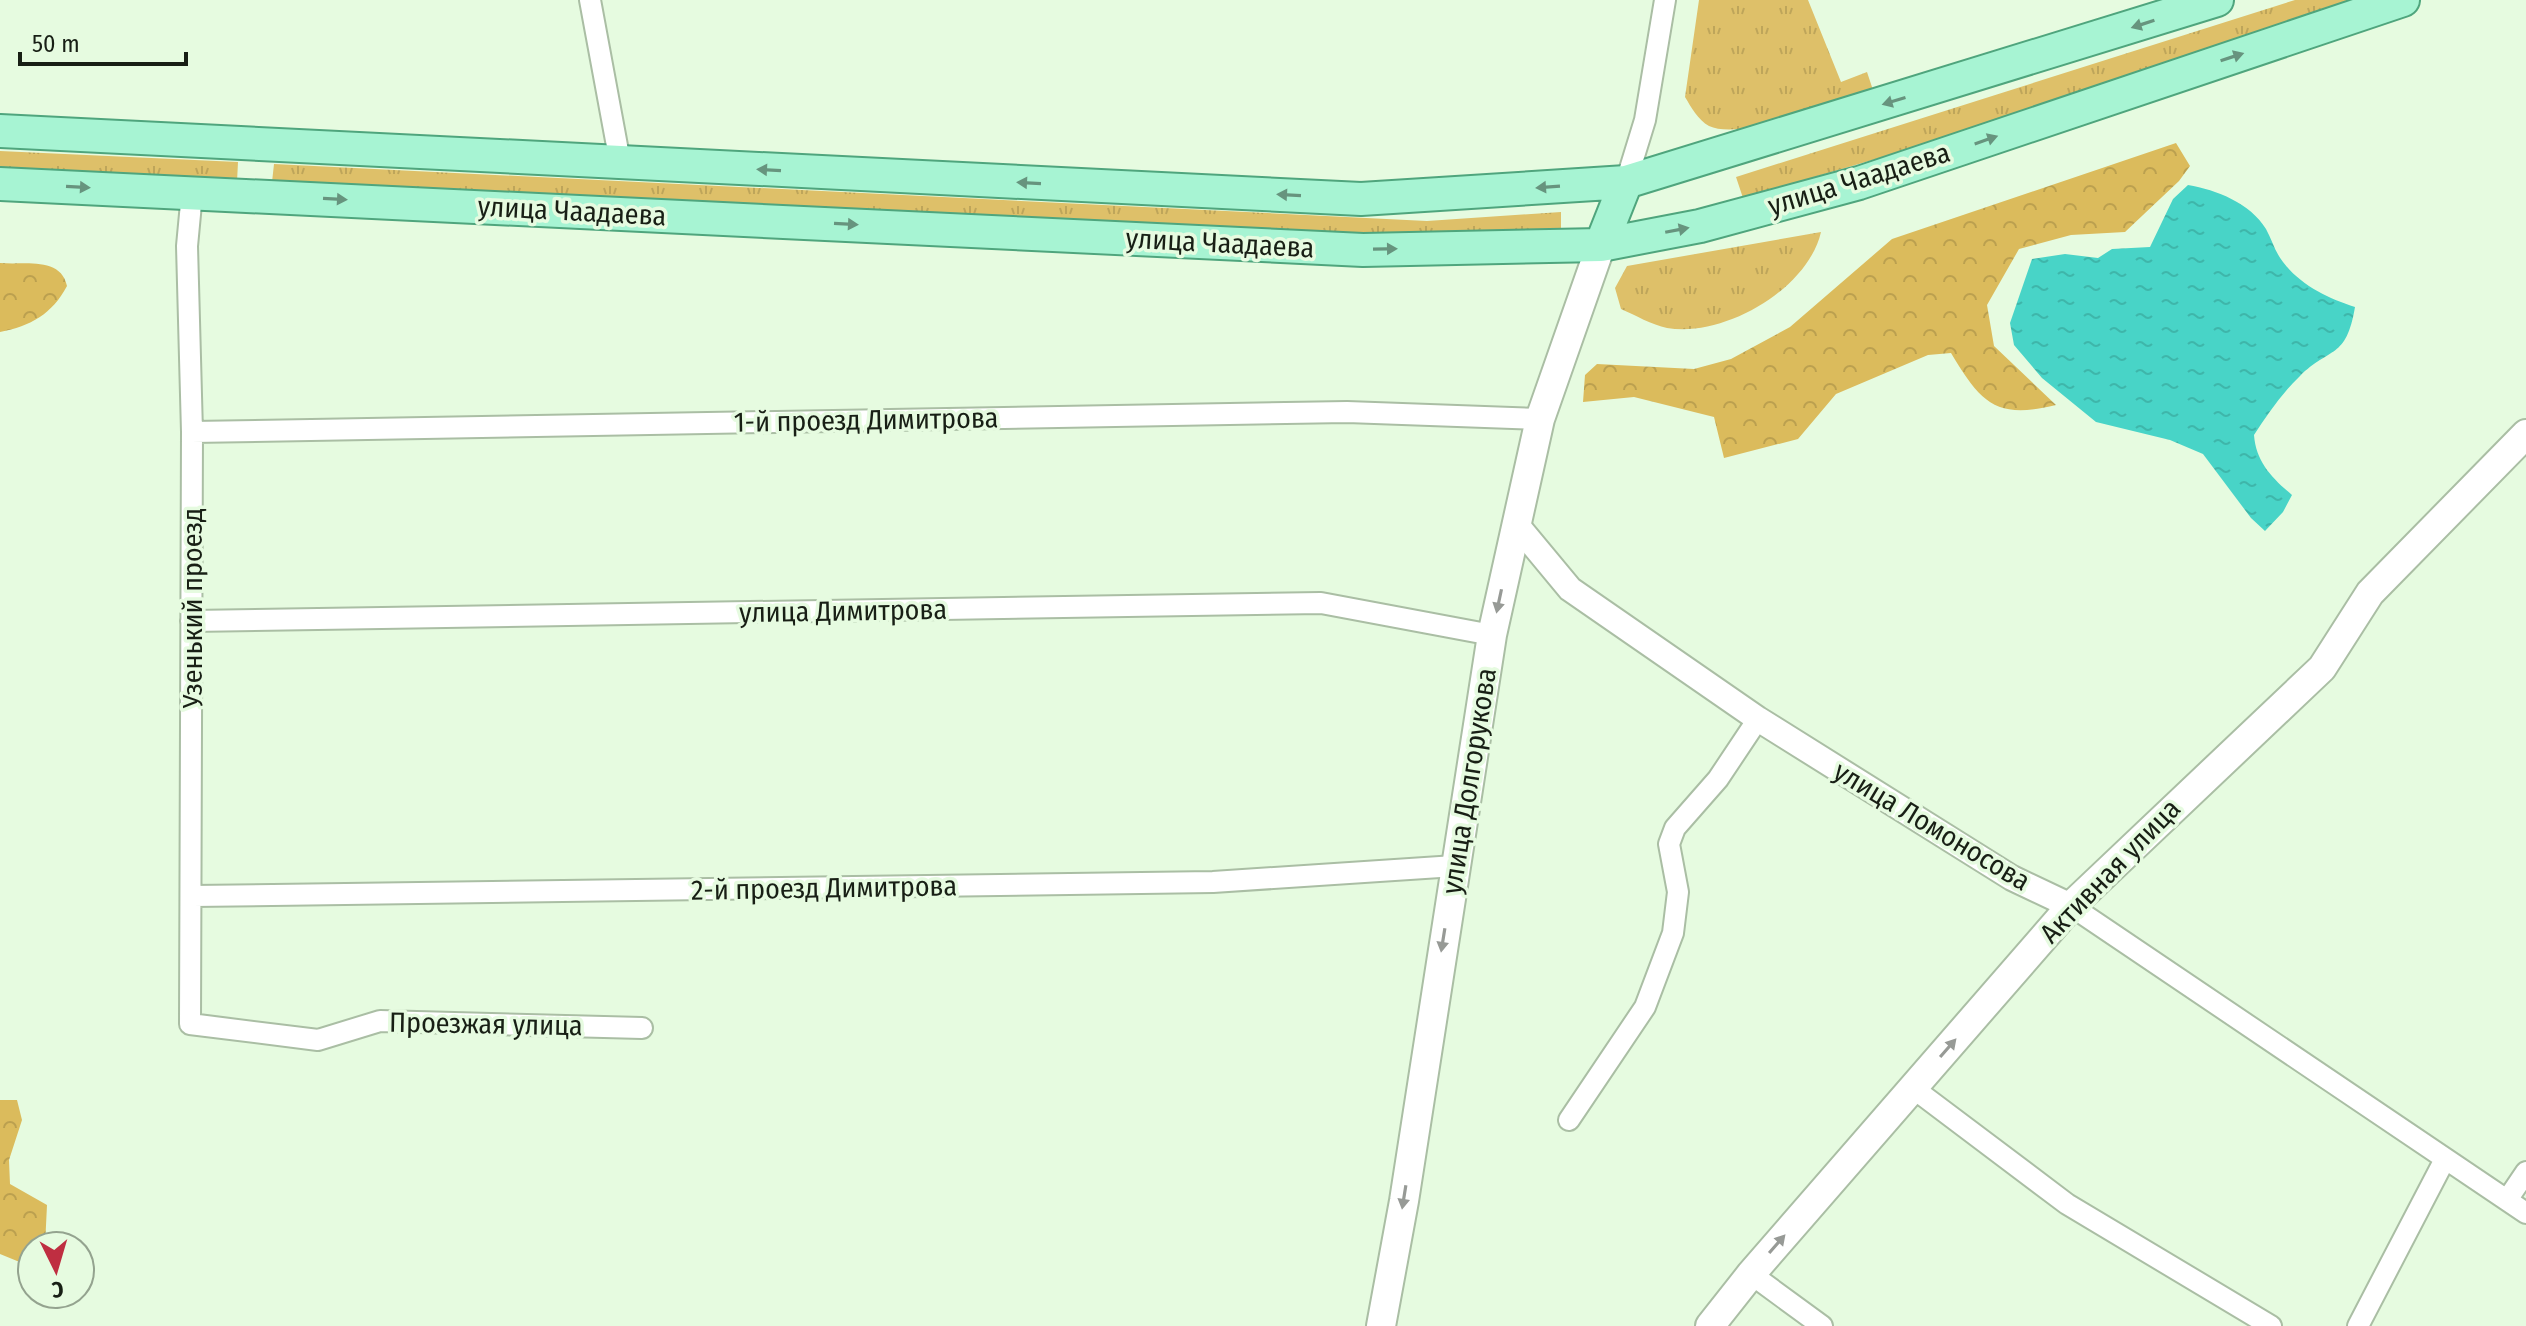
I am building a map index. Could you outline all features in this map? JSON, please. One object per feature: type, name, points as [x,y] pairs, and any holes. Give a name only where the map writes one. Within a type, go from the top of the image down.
[{"type":"main road","name":"улица Чаадаева","points":[[0,131],[1361,199],[1626,182],[2217,0]]},
{"type":"main road","name":"улица Чаадаева","points":[[0,184],[1363,250],[1601,245],[1700,226],[1859,183],[2403,0]]},
{"type":"main road","points":[[1601,245],[1626,182]]},
{"type":"main road","name":"улица Долгорукова","points":[[1381,1326],[1404,1201],[1492,635],[1540,419],[1601,245]]},
{"type":"main road","name":"Активная улица","points":[[1710,1326],[1751,1274],[2071,906],[2158,820],[2322,668],[2370,593],[2526,434]]},
{"type":"street","points":[[590,0],[620,162]]},
{"type":"street","points":[[1626,182],[1645,120],[1665,0]]},
{"type":"street","name":"Узенький проезд","points":[[190,1024],[193,896],[192,432],[187,246],[192,193]]},
{"type":"street","name":"1-й проезд Димитрова","points":[[192,432],[1347,412],[1540,419]]},
{"type":"street","name":"улица Ломоносова","points":[[1516,524],[1570,589],[1758,719],[2012,878],[2071,906],[2444,1161],[2526,1213]]},
{"type":"street","name":"улица Димитрова","points":[[191,621],[1321,603],[1492,635]]},
{"type":"street","points":[[1569,1120],[1645,1007],[1673,933],[1678,892],[1669,844],[1675,828],[1718,779],[1758,719]]},
{"type":"street","name":"2-й проезд Димитрова","points":[[193,896],[1197,883],[1455,866]]},
{"type":"street","name":"Проезжая улица","points":[[190,1024],[318,1040],[380,1021],[642,1028]]},
{"type":"street","points":[[1913,1088],[2067,1204],[2271,1326]]},
{"type":"street","points":[[2358,1326],[2444,1161]]},
{"type":"street","points":[[2507,1200],[2526,1172]]},
{"type":"street","points":[[1751,1274],[1822,1326]]},
{"type":"green space","points":[[1699,0],[1808,0],[1841,82],[1867,72],[1874,93],[1766,125],[1743,129],[1709,126],[1698,117],[1685,97]]},
{"type":"green space","points":[[2295,0],[2363,0],[1879,158],[1743,198],[1736,177]]},
{"type":"green space","points":[[2176,143],[2190,166],[2179,181],[2125,232],[2071,235],[2019,249],[1987,305],[1994,346],[2056,405],[2018,410],[2004,408],[1982,395],[1951,353],[1928,355],[1836,394],[1798,439],[1724,458],[1714,417],[1634,397],[1583,402],[1585,375],[1597,364],[1694,369],[1731,359],[1790,327],[1892,239]]},
{"type":"green space","points":[[0,151],[238,162],[237,182],[0,170]]},
{"type":"green space","points":[[274,164],[1427,221],[1561,212],[1561,232],[1409,239],[272,182]]},
{"type":"green space","points":[[1821,232],[1813,253],[1782,290],[1737,317],[1689,329],[1667,328],[1621,309],[1615,288],[1627,266]]},
{"type":"green space","points":[[0,263],[50,267],[58,270],[67,286],[55,304],[40,317],[0,332]]},
{"type":"green space","points":[[0,1100],[17,1100],[22,1120],[9,1160],[10,1184],[47,1205],[46,1230],[16,1230],[16,1261],[0,1254]]},
{"type":"water","points":[[2188,185],[2221,194],[2242,205],[2266,229],[2280,258],[2298,278],[2325,295],[2355,307],[2342,344],[2293,383],[2254,435],[2266,469],[2292,495],[2283,512],[2265,531],[2251,518],[2203,454],[2170,440],[2096,422],[2042,378],[2014,345],[2010,323],[2032,259],[2065,254],[2098,258],[2112,249],[2150,247],[2173,199]]}]
